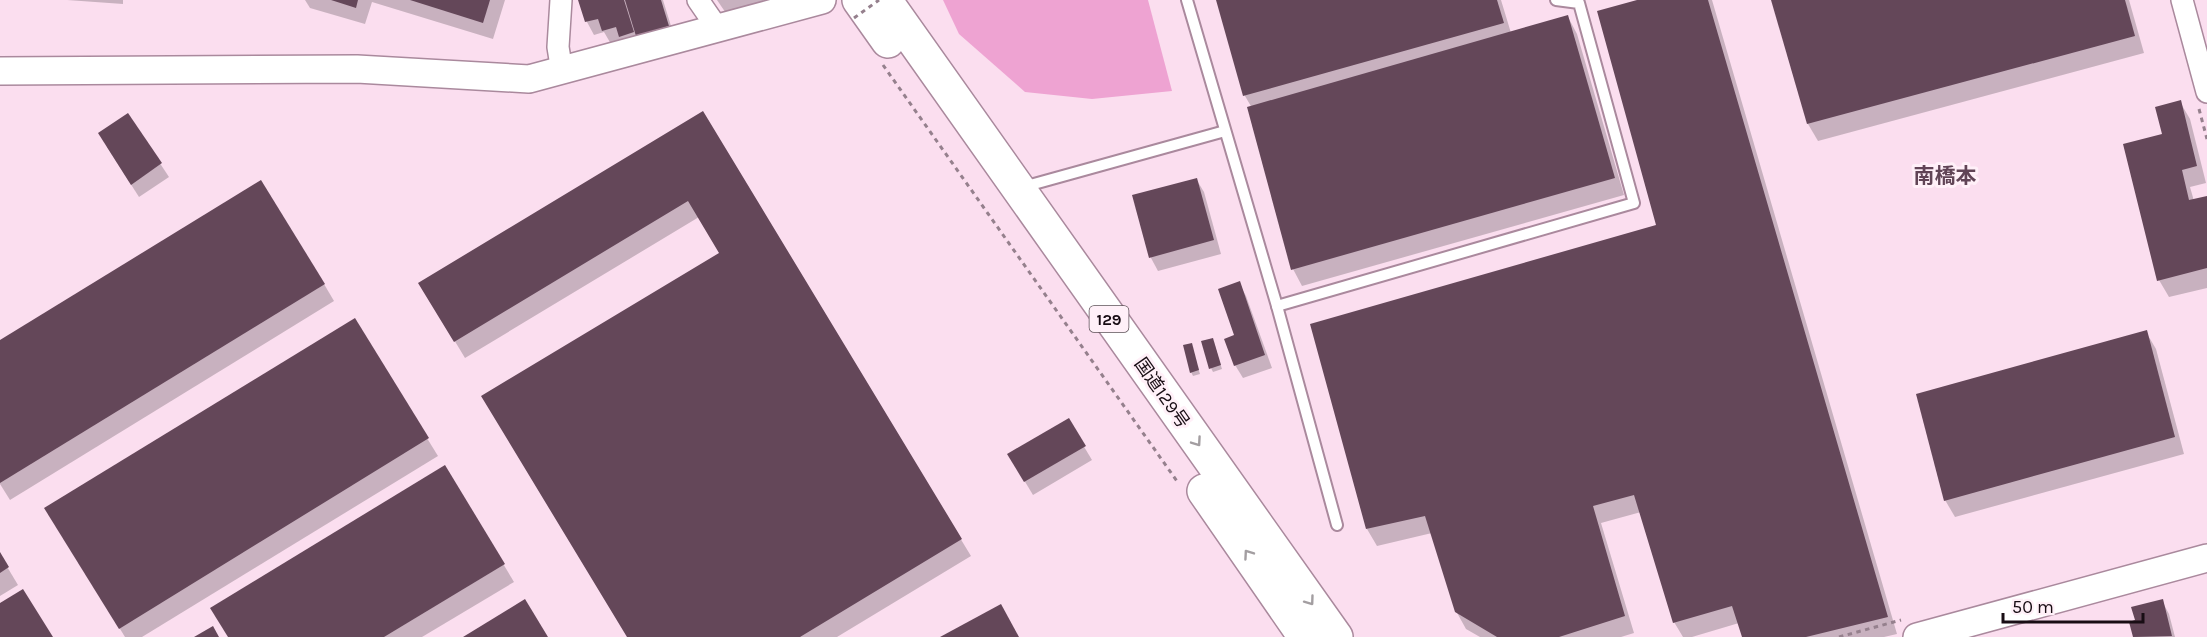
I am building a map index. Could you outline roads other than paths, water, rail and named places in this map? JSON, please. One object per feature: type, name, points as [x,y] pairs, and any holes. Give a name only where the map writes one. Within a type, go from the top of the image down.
[{"type":"highway","name":"国道129号","points":[[885,0],[1336,637]]},
{"type":"highway","name":"国道129号","points":[[854,15],[1305,637]]},
{"type":"street","points":[[561,0],[558,47],[562,72]]},
{"type":"street","points":[[698,0],[718,28]]},
{"type":"street","points":[[0,71],[357,69],[529,79],[562,72],[822,0]]},
{"type":"street","points":[[2182,0],[2207,92]]},
{"type":"street","points":[[1917,637],[2207,558]]},
{"type":"lane","points":[[1187,0],[1277,306],[1337,525]]},
{"type":"lane","points":[[1277,306],[1634,203],[1579,3],[1556,0]]},
{"type":"lane","points":[[1017,189],[1225,131]]},
{"type":"district","name":"南橋本","points":[[1945,176]]}]
